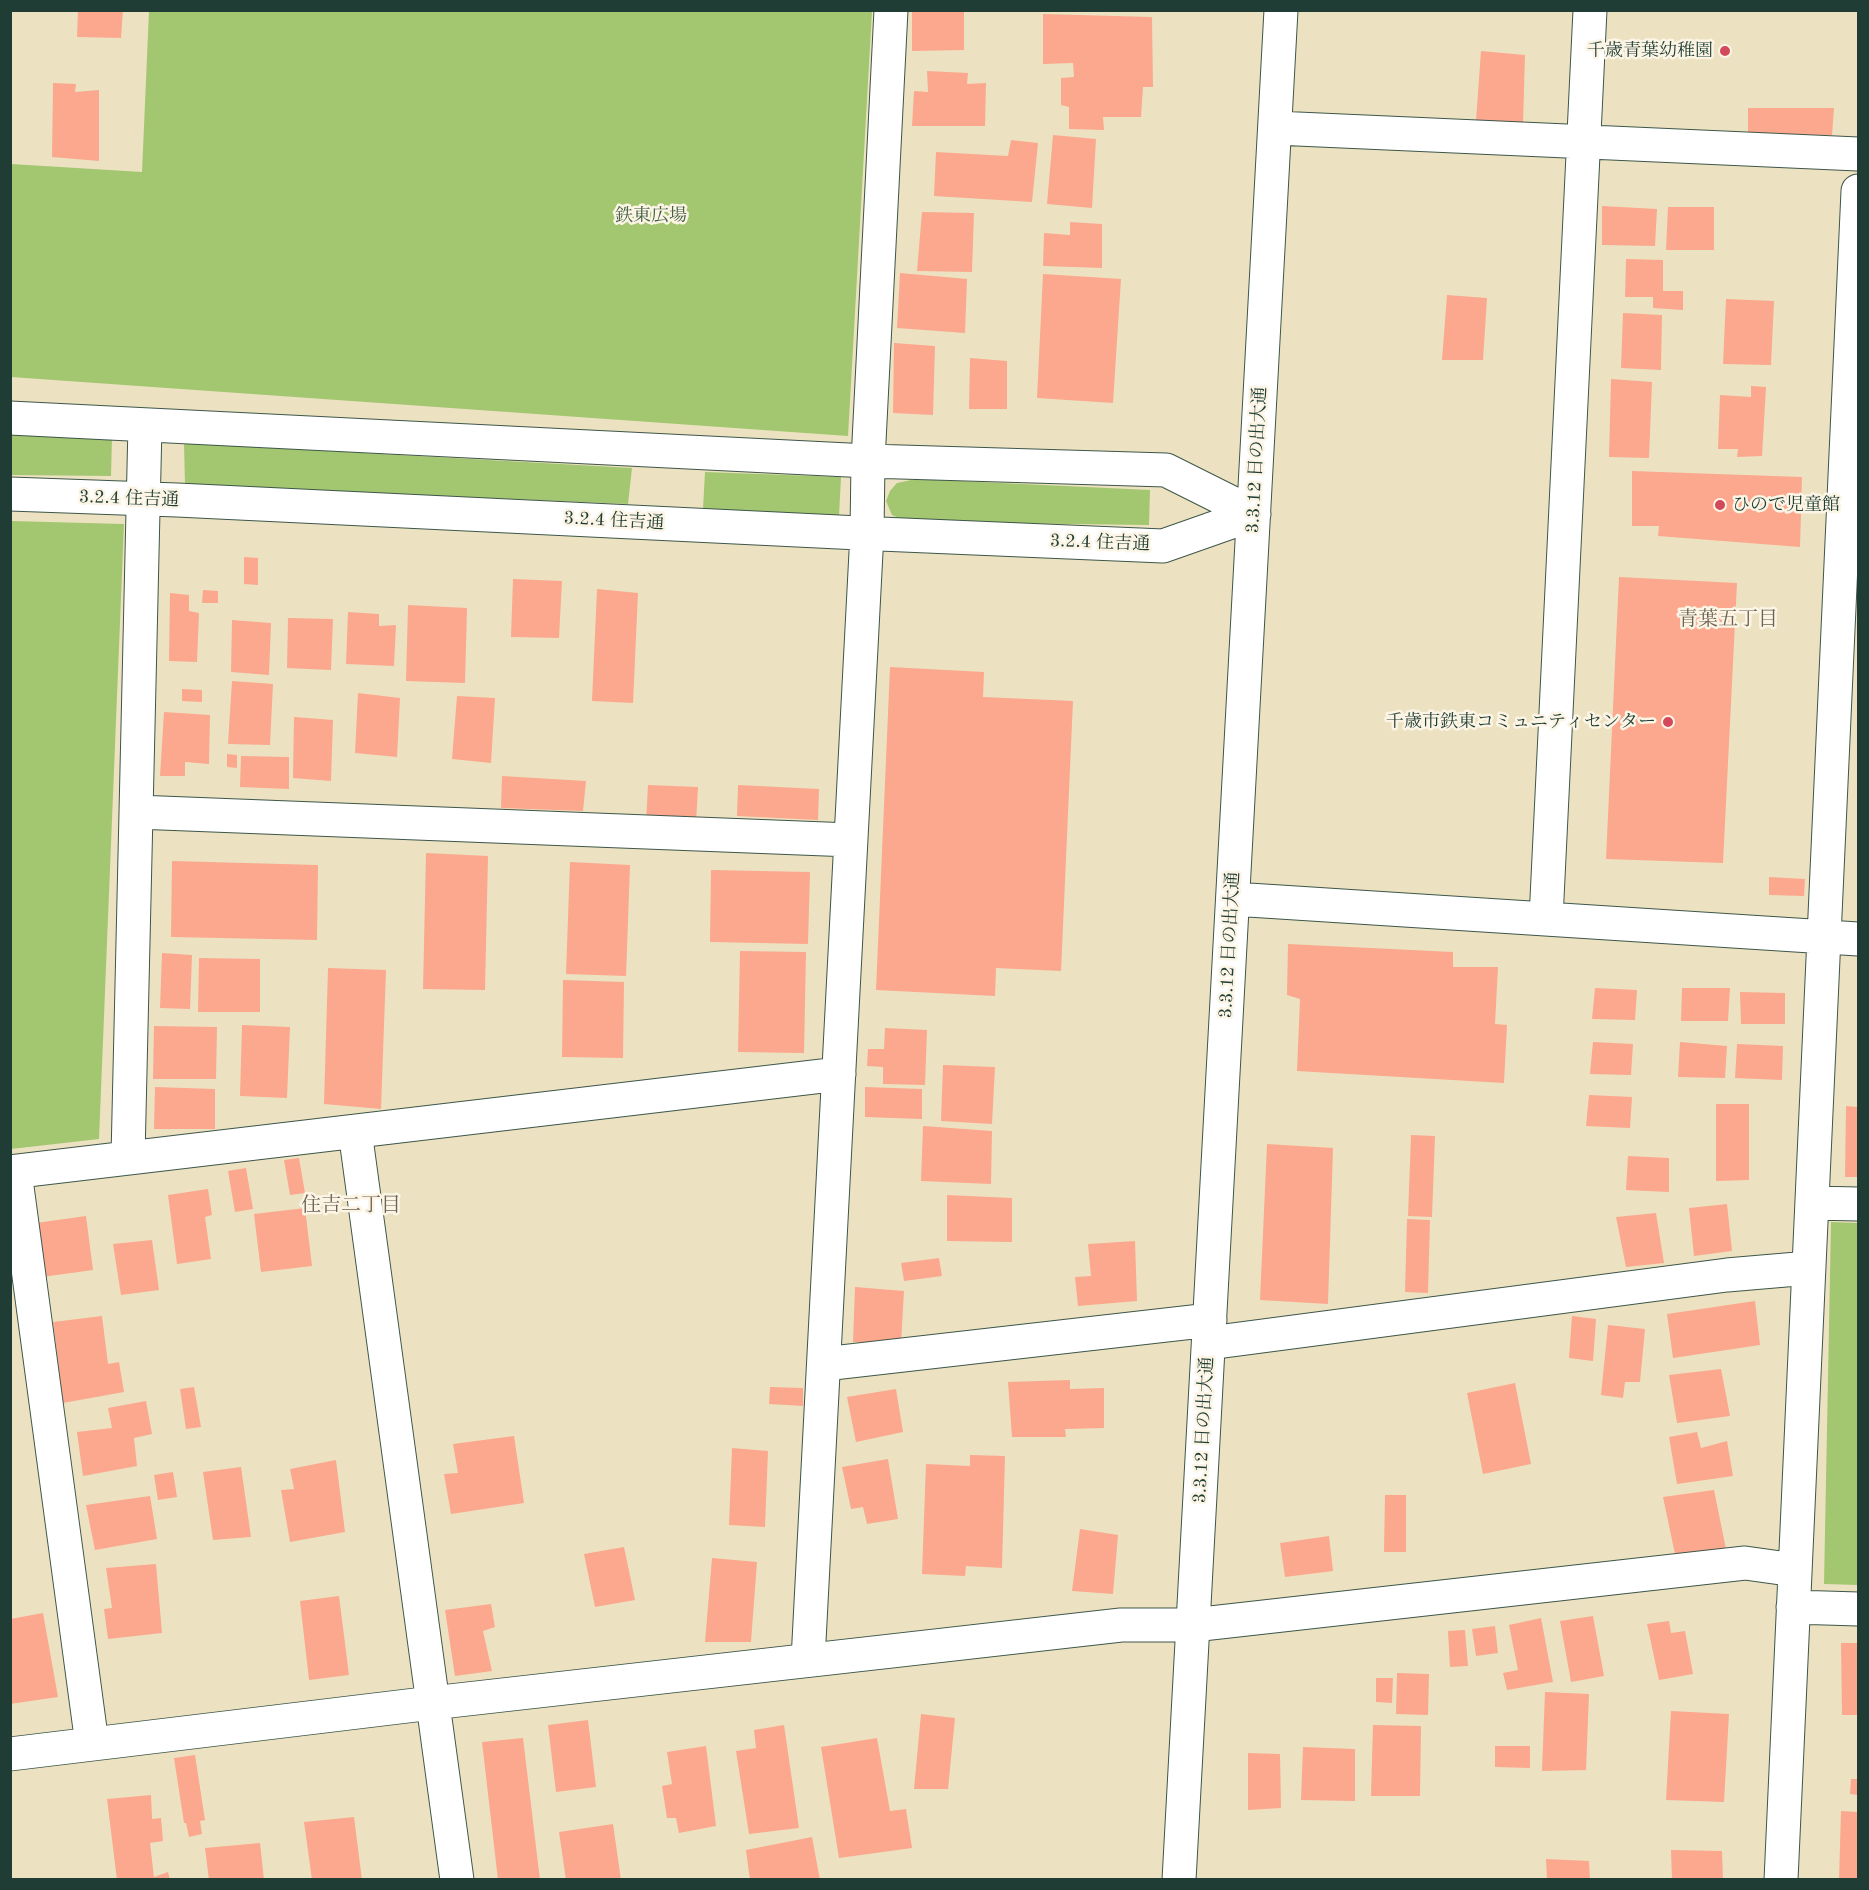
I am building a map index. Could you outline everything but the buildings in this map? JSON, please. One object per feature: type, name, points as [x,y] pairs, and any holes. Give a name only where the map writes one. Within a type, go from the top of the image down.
[{"type":"street","points":[[808,1660],[867,534],[868,460],[891,10]]},
{"type":"street","name":"3.3.12 日の出大通","points":[[1179,1880],[1281,10]]},
{"type":"street","points":[[1546,920],[1590,10]]},
{"type":"street","points":[[1275,128],[1858,154]]},
{"type":"street","points":[[1781,1880],[1858,191]]},
{"type":"street","points":[[10,418],[868,460],[1166,470],[1254,514]]},
{"type":"street","points":[[128,1157],[145,425]]},
{"type":"street","name":"3.2.4 住吉通","points":[[10,494],[1163,546],[1254,514]]},
{"type":"street","points":[[136,812],[851,840]]},
{"type":"street","points":[[1233,899],[1858,939]]},
{"type":"street","points":[[92,1744],[13,1172],[839,1074]]},
{"type":"street","points":[[355,1131],[457,1880]]},
{"type":"street","points":[[1812,1203],[1858,1204]]},
{"type":"street","points":[[824,1364],[1209,1331],[1809,1268]]},
{"type":"street","points":[[10,1754],[432,1703],[1121,1626],[1193,1625],[1745,1563],[1795,1570]]},
{"type":"street","points":[[1793,1607],[1858,1609]]},
{"type":"green space","name":"鉄東広場","points":[[149,11],[872,11],[848,436],[11,377],[11,164],[142,172]]},
{"type":"green space","points":[[10,433],[112,437],[111,476],[11,475]]},
{"type":"green space","points":[[184,443],[632,468],[628,504],[185,485]]},
{"type":"green space","points":[[705,472],[841,477],[839,516],[703,509]]},
{"type":"green space","points":[[916,479],[1150,490],[1149,525],[907,522],[892,515],[886,501],[890,491],[897,483]]},
{"type":"green space","points":[[11,521],[124,524],[99,1139],[11,1149]]},
{"type":"green space","points":[[1831,1222],[1858,1223],[1858,1585],[1824,1584]]},
{"type":"place","name":"千歳青葉幼稚園","points":[[1725,51]]},
{"type":"place","name":"ひので児童館","points":[[1720,505]]},
{"type":"place","name":"千歳市鉄東コミュニティセンター","points":[[1668,722]]},
{"type":"district","name":"青葉五丁目","points":[[1728,620]]},
{"type":"district","name":"住吉二丁目","points":[[351,1206]]}]
